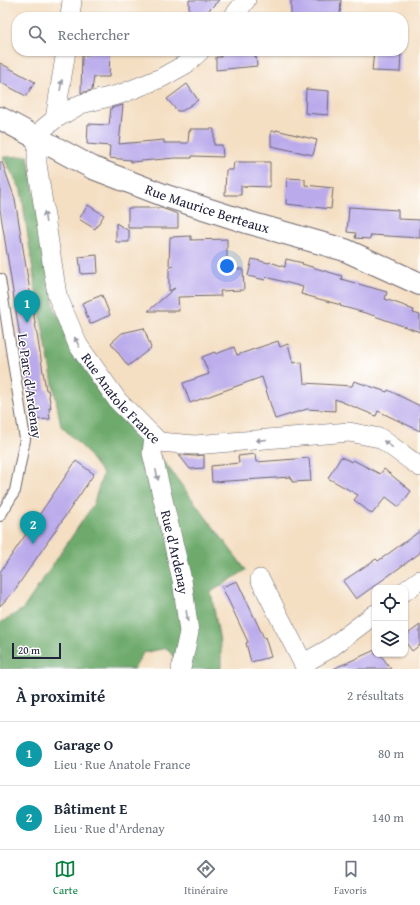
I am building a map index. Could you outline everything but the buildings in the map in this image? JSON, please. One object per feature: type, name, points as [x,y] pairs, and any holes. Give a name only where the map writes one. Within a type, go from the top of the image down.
[{"type":"main road","name":"Rue Maurice Berteaux","points":[[0,118],[93,168],[166,196],[250,223],[344,250],[420,284]]},
{"type":"street","points":[[71,12],[72,0]]},
{"type":"street","points":[[237,12],[246,0]]},
{"type":"street","points":[[55,119],[65,56]]},
{"type":"street","points":[[37,138],[44,128],[55,119],[81,104],[121,94],[161,78],[186,64],[195,56]]},
{"type":"street","name":"Rue Anatole France","points":[[37,138],[37,164],[56,296],[78,345],[118,401],[159,442],[195,445],[349,432],[380,438],[420,467]]},
{"type":"street","name":"Rue d'Ardenay","points":[[154,437],[152,454],[182,580],[189,632],[181,669]]},
{"type":"street","points":[[260,579],[305,666],[372,616]]},
{"type":"street","points":[[408,589],[420,580]]},
{"type":"lane","name":"Le Parc d'Ardenay","points":[[0,279],[25,439],[15,491],[0,516]]},
{"type":"green space","points":[[28,156],[55,311],[146,438],[246,570],[211,592],[221,647],[221,669],[182,669],[167,648],[143,653],[134,669],[0,669],[0,623],[23,609],[93,505],[103,474],[85,450],[61,426],[37,298],[21,190],[3,157]]},
{"type":"place","name":"Garage O","points":[[27,323]]},
{"type":"place","name":"Bâtiment E","points":[[33,544]]}]
